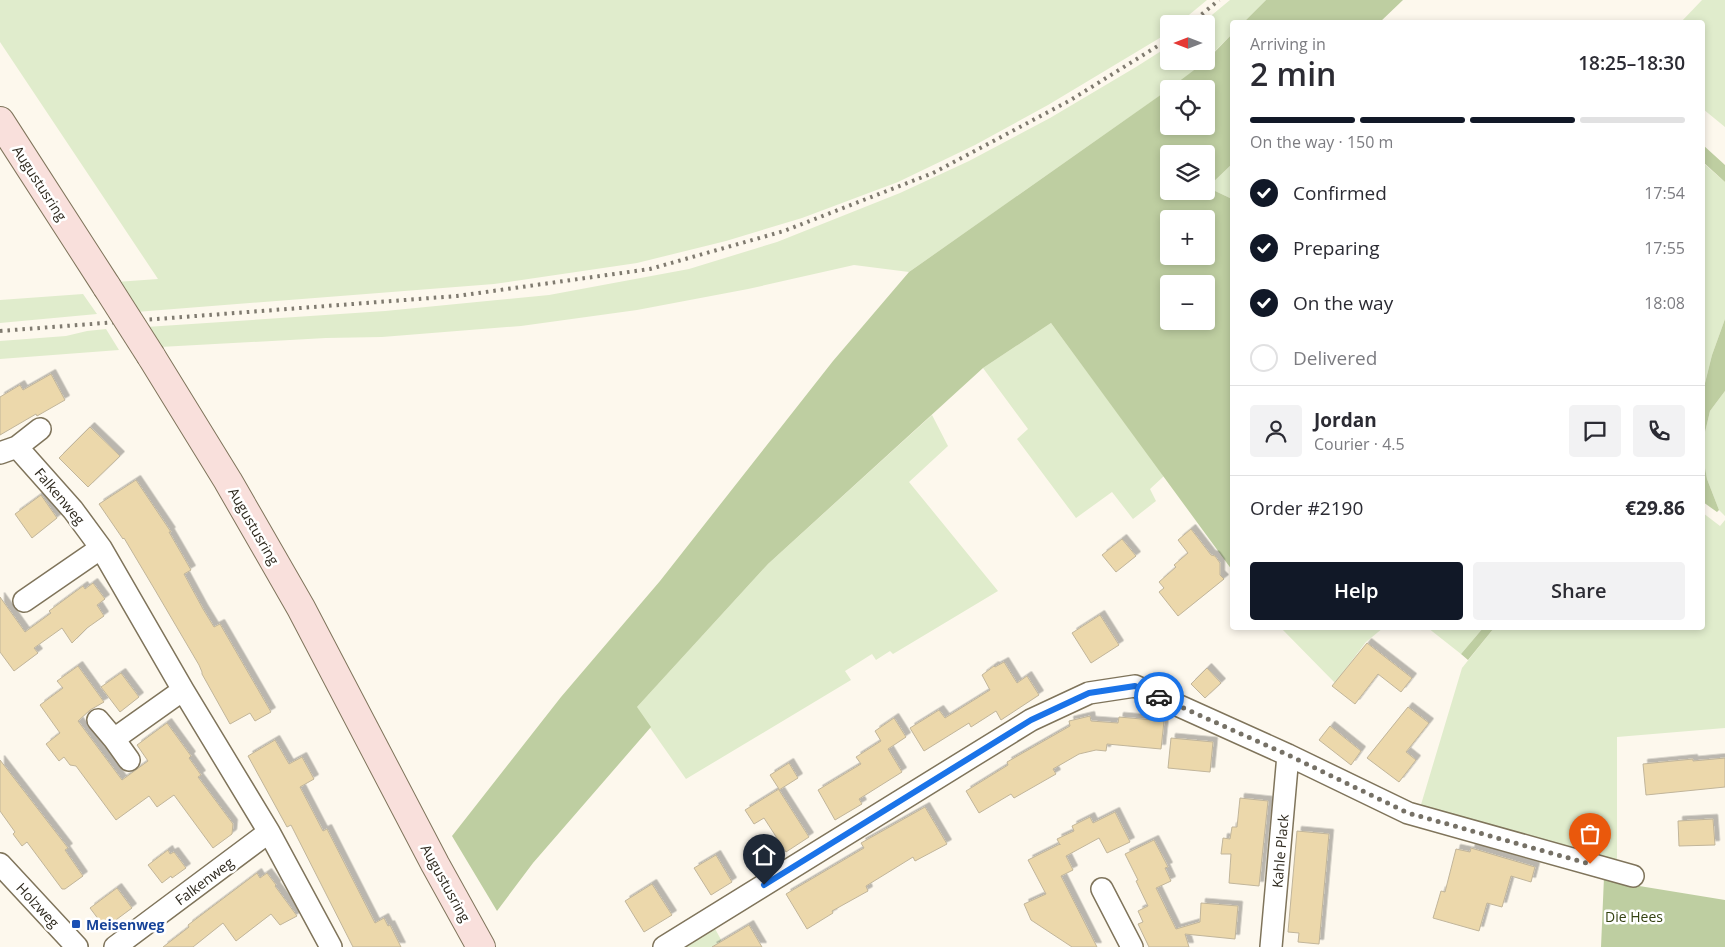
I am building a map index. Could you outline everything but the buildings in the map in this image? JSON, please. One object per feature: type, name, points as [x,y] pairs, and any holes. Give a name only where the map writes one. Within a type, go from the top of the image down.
[{"type":"main road","name":"Augustusring","points":[[0,121],[151,356],[228,481],[301,608],[434,864],[481,947]]},
{"type":"street","name":"Falkenweg","points":[[40,429],[8,450],[73,510],[101,548],[270,832],[331,947]]},
{"type":"street","points":[[24,600],[101,548]]},
{"type":"street","points":[[664,947],[1031,720],[1089,693],[1135,686],[1288,755],[1408,813],[1633,876]]},
{"type":"street","points":[[114,738],[184,690]]},
{"type":"street","points":[[98,720],[114,738],[129,760]]},
{"type":"street","name":"Kahle Plack","points":[[1271,947],[1288,755]]},
{"type":"street","name":"Falkenweg","points":[[115,947],[270,832]]},
{"type":"street","name":"Holzweg","points":[[0,864],[77,947]]},
{"type":"street","points":[[1102,889],[1132,947]]},
{"type":"green space","points":[[0,0],[1207,0],[1189,15],[1160,15],[1160,38],[1048,105],[975,145],[898,182],[802,218],[726,241],[637,263],[494,284],[136,312],[116,282],[158,279],[0,42]]},
{"type":"green space","points":[[1230,0],[1266,0],[1246,20],[1230,20],[1230,36],[1215,51],[1215,15],[1212,15]]},
{"type":"green space","points":[[1266,0],[1403,0],[1382,20],[1246,20]]},
{"type":"green space","points":[[1702,0],[1725,0],[1725,127],[1705,111],[1705,20],[1683,20]]},
{"type":"green space","points":[[1230,36],[1230,166],[1215,180],[1215,145],[1160,145],[1160,200],[1215,200],[1215,191],[1230,198],[1230,567],[1051,323],[983,368],[768,564],[637,707],[651,727],[533,863],[497,911],[452,836],[561,697],[660,581],[833,361],[909,272],[1160,95],[1160,135],[1215,135],[1215,80],[1181,80],[1194,70],[1215,70],[1215,52]]},
{"type":"green space","points":[[1160,52],[1160,70],[1196,70],[1182,80],[1160,80],[1160,96],[909,272],[854,265],[748,289],[637,310],[521,326],[382,337],[326,338],[160,347],[146,327],[385,311],[549,295],[689,269],[777,242],[900,193],[969,161],[1050,118]]},
{"type":"green space","points":[[1705,147],[1725,165],[1725,182],[1705,164]]},
{"type":"green space","points":[[1705,165],[1725,182],[1725,319],[1712,355],[1705,383]]},
{"type":"green space","points":[[1230,166],[1230,198],[1215,191],[1215,180]]},
{"type":"green space","points":[[83,294],[97,314],[0,323],[0,300]]},
{"type":"green space","points":[[1725,319],[1725,391],[1710,411],[1705,432],[1705,383],[1712,355]]},
{"type":"green space","points":[[1051,323],[1164,476],[1150,489],[1156,501],[1133,519],[1112,492],[1076,518],[1017,439],[1028,429],[983,368]]},
{"type":"green space","points":[[106,329],[119,350],[0,359],[0,341],[66,336]]},
{"type":"green space","points":[[1725,391],[1725,516],[1719,510],[1707,479],[1705,468],[1705,432],[1710,411]]},
{"type":"green space","points":[[932,415],[948,446],[909,482],[998,591],[893,654],[890,651],[876,660],[872,654],[845,671],[851,680],[686,779],[636,708],[768,564]]},
{"type":"green space","points":[[1705,468],[1707,479],[1719,510],[1717,512],[1705,503]]},
{"type":"green space","points":[[1705,515],[1720,526],[1725,520],[1725,728],[1617,737],[1617,862],[1420,808],[1462,668],[1492,630],[1705,630]]},
{"type":"green space","points":[[1283,630],[1381,630],[1366,642],[1335,683]]},
{"type":"green space","points":[[1431,630],[1481,630],[1461,654]]},
{"type":"green space","points":[[1481,630],[1492,630],[1468,660],[1461,654]]},
{"type":"green space","name":"Die Hees","points":[[1604,877],[1627,884],[1725,900],[1725,947],[1601,947]]},
{"type":"green space","points":[[713,925],[725,947],[679,947]]},
{"type":"railway","points":[[1201,15],[1219,0]]},
{"type":"railway","points":[[0,331],[457,296],[650,269],[784,231],[933,173],[1069,101],[1160,45]]},
{"type":"way so far","points":[[1159,697],[1288,755],[1408,813],[1590,864]]},
{"type":"place","name":"Meisenweg","points":[[76,924]]},
{"type":"route","points":[[764,885],[1031,720],[1089,693],[1135,686],[1159,697]]}]
